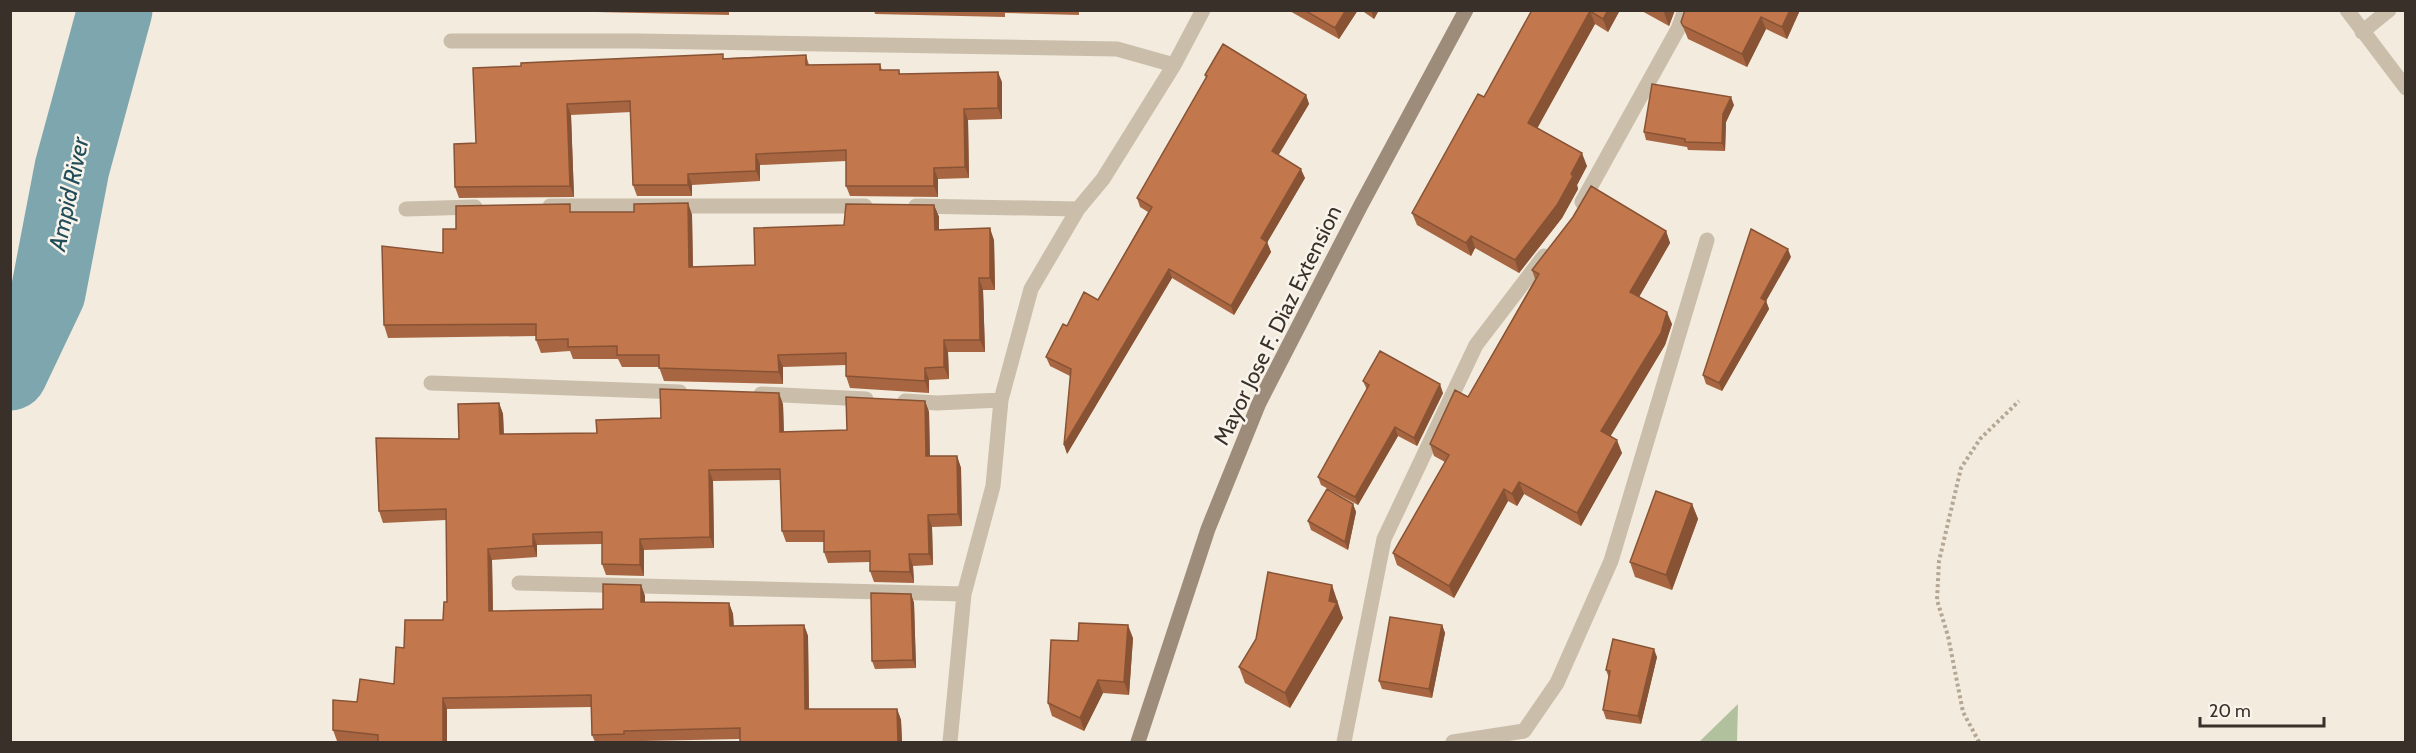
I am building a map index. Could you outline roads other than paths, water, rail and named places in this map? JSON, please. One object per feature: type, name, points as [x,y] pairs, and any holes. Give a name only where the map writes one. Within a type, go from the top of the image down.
[{"type":"street","points":[[950,742],[964,594],[993,486],[1001,400],[1031,290],[1078,209],[1103,179],[1174,65],[1203,10]]},
{"type":"street","name":"Mayor Jose F. Diaz Extension","points":[[1138,742],[1208,529],[1259,403],[1360,205],[1466,10]]},
{"type":"street","points":[[1575,213],[1678,29],[1685,10]]},
{"type":"street","points":[[2347,10],[2361,32],[2406,88]]},
{"type":"street","points":[[2361,32],[2389,10]]},
{"type":"street","points":[[451,41],[637,41],[1117,49],[1174,65]]},
{"type":"street","points":[[537,206],[891,205],[1078,209]]},
{"type":"street","points":[[406,209],[490,207]]},
{"type":"street","points":[[1453,742],[1524,731],[1557,683],[1611,561],[1707,240]]},
{"type":"street","points":[[1344,742],[1384,539],[1476,345],[1555,242]]},
{"type":"street","points":[[431,383],[690,392]]},
{"type":"street","points":[[748,393],[937,403],[1001,400]]},
{"type":"street","points":[[519,583],[964,594]]},
{"type":"waterway","name":"Ampid River","points":[[10,373],[48,293],[72,168],[115,10]]}]
